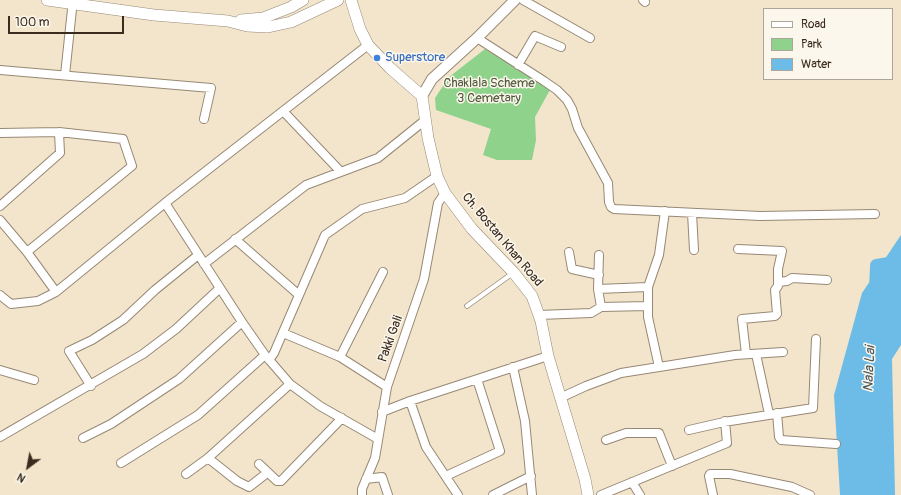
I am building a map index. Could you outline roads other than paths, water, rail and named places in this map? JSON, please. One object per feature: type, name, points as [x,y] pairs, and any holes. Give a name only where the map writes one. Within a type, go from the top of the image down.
[{"type":"main road","points":[[47,0],[73,2],[154,15],[228,21],[263,18],[291,7],[303,0]]},
{"type":"main road","points":[[228,21],[247,26],[268,27],[291,22],[338,0]]},
{"type":"main road","points":[[352,0],[360,28],[368,45],[390,68],[422,96]]},
{"type":"main road","name":"Ch. Bostan Khan Road","points":[[422,96],[424,121],[438,176],[445,193],[472,229],[514,273],[532,296],[539,315],[548,356],[585,479],[588,495]]},
{"type":"street","points":[[422,96],[432,79],[477,38],[514,0]]},
{"type":"street","points":[[523,0],[590,38]]},
{"type":"street","points":[[65,76],[73,2]]},
{"type":"street","points":[[518,65],[535,36],[561,47]]},
{"type":"street","points":[[477,38],[557,90],[567,100],[572,109],[578,128],[608,183],[611,207],[614,209],[760,216],[875,214]]},
{"type":"street","points":[[0,295],[12,304],[38,301],[56,292],[165,203],[368,45]]},
{"type":"street","points":[[0,70],[211,88],[204,119]]},
{"type":"street","points":[[283,111],[340,172]]},
{"type":"street","points":[[204,264],[235,238],[306,185],[378,158],[424,121]]},
{"type":"street","points":[[0,133],[59,132],[123,139],[132,166],[27,252]]},
{"type":"street","points":[[0,206],[60,153],[59,132]]},
{"type":"street","points":[[120,463],[198,415],[267,357],[283,333],[325,235],[362,209],[405,198],[438,176]]},
{"type":"street","name":"Pakki Gali","points":[[362,495],[366,479],[375,458],[387,388],[424,279],[438,203],[445,193]]},
{"type":"street","points":[[165,203],[197,256],[204,264],[242,322],[267,357],[290,384],[342,418],[378,439]]},
{"type":"street","points":[[659,367],[648,317],[648,286],[659,255],[665,211]]},
{"type":"street","points":[[692,213],[694,250]]},
{"type":"street","points":[[0,220],[27,252],[56,292]]},
{"type":"street","points":[[235,238],[299,295]]},
{"type":"street","points":[[738,249],[782,251],[778,269],[778,282],[775,290],[777,314],[775,316],[742,319],[746,354]]},
{"type":"street","points":[[569,252],[572,269],[599,275]]},
{"type":"street","points":[[600,255],[598,289],[601,307]]},
{"type":"street","points":[[91,386],[69,351],[92,340],[123,320],[155,290],[197,256]]},
{"type":"street","points":[[340,357],[383,272]]},
{"type":"street","points":[[778,282],[787,281],[792,278],[827,280]]},
{"type":"street","points":[[598,289],[648,286]]},
{"type":"street","points":[[0,437],[91,386],[143,354],[176,329],[220,288]]},
{"type":"street","points":[[539,315],[591,313],[601,307],[648,306]]},
{"type":"street","points":[[83,438],[110,424],[179,379],[242,322]]},
{"type":"street","points":[[283,333],[340,357],[387,388]]},
{"type":"street","points":[[689,430],[726,421],[813,408],[816,339]]},
{"type":"street","points":[[560,398],[586,386],[621,373],[746,354],[783,352]]},
{"type":"street","points":[[756,354],[780,440],[836,444]]},
{"type":"street","points":[[382,412],[410,401],[548,356]]},
{"type":"street","points":[[513,367],[525,421],[532,495]]},
{"type":"street","points":[[0,370],[34,380]]},
{"type":"street","points":[[446,476],[500,451],[477,379]]},
{"type":"street","points":[[186,474],[208,458],[290,384]]},
{"type":"street","points":[[410,401],[426,447],[458,495]]},
{"type":"street","points":[[259,464],[277,481],[281,481],[342,418]]},
{"type":"street","points":[[601,495],[727,443],[726,421]]},
{"type":"street","points":[[606,440],[626,433],[659,432],[672,466]]},
{"type":"street","points":[[208,458],[237,481],[249,487],[267,473]]},
{"type":"street","points":[[713,495],[709,476],[710,474],[730,474],[792,488],[810,495]]},
{"type":"street","points":[[494,495],[530,476]]},
{"type":"street","points":[[366,479],[382,477],[388,495]]},
{"type":"street","points":[[632,482],[640,495]]},
{"type":"lane","points":[[468,306],[514,273]]},
{"type":"water","points":[[901,235],[901,345],[892,359],[895,495],[840,495],[834,395],[862,293]]},
{"type":"waterway","name":"Nala Lai","points":[[876,289],[877,266],[901,262]]},
{"type":"place","name":"Superstore","points":[[377,58]]},
{"type":"park label","name":"Chaklala Scheme 3 Cemetary","points":[[489,92]]}]
